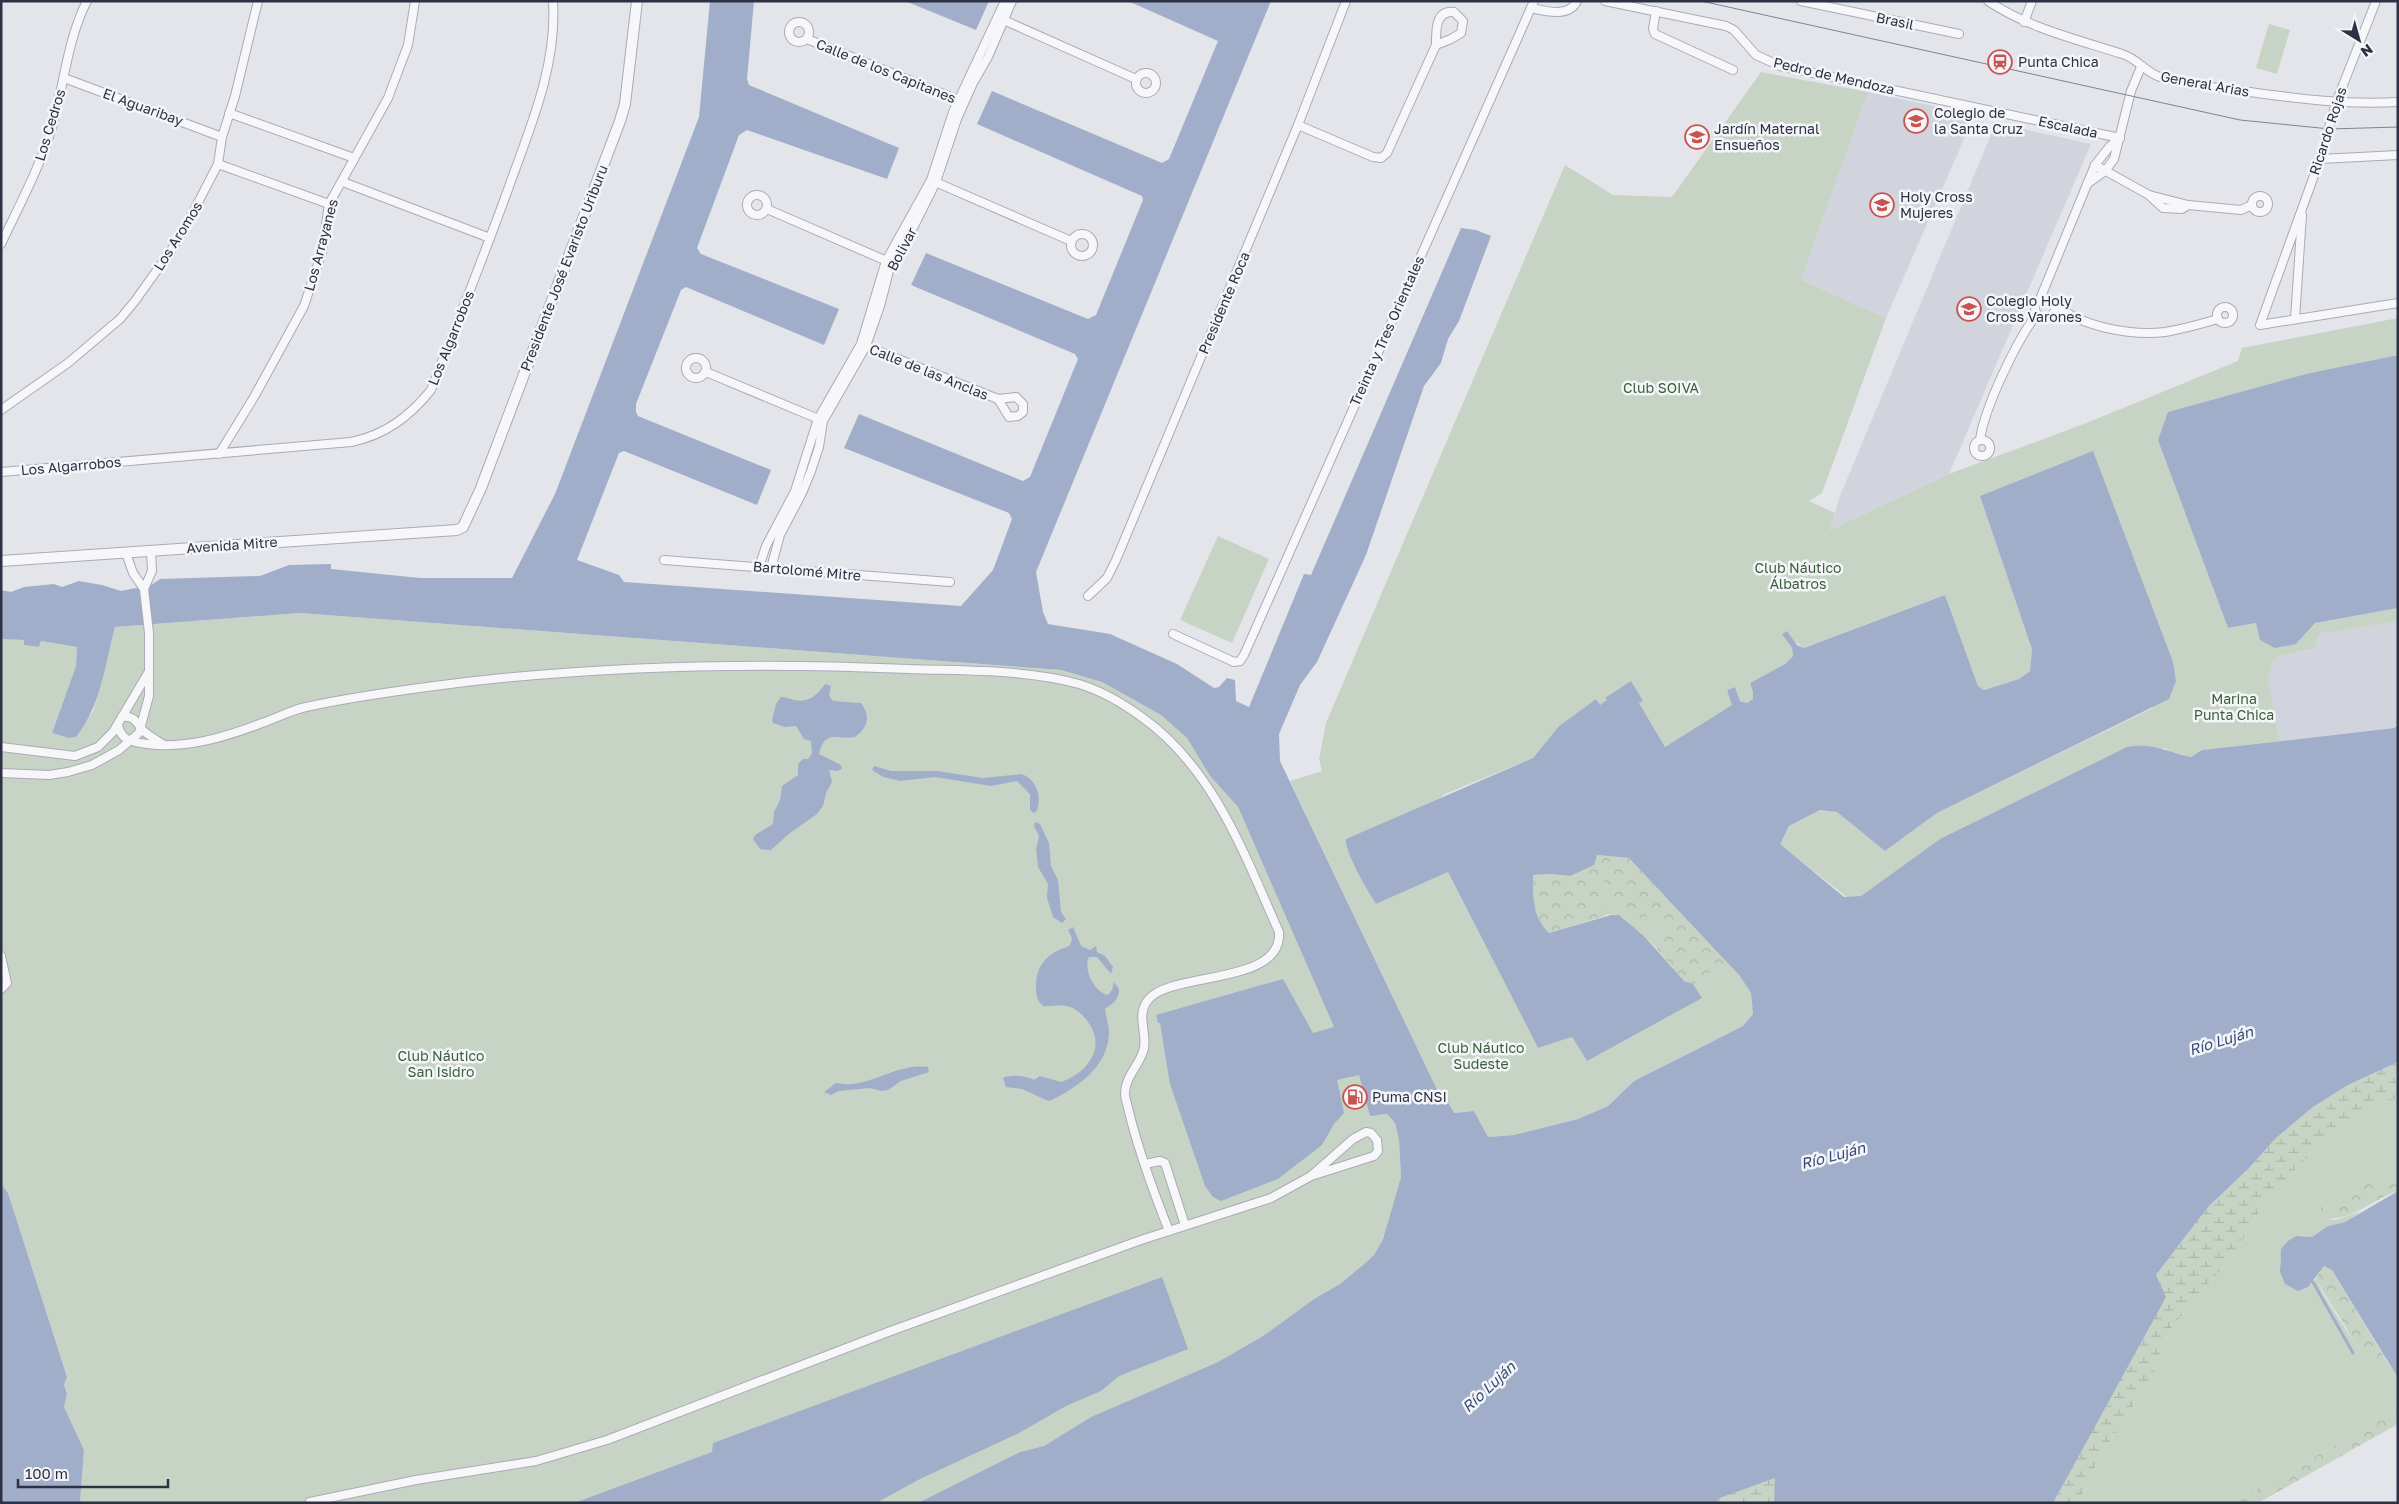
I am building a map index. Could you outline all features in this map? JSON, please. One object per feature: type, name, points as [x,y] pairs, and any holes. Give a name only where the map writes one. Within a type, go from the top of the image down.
[{"type":"street","name":"Los Cedros","points":[[1,244],[37,166],[52,128],[72,41],[86,1]]},
{"type":"street","name":"Los Aromos","points":[[1,410],[97,340],[135,302],[189,220],[218,164],[222,136],[230,113],[258,1]]},
{"type":"street","name":"Los Arrayanes","points":[[219,454],[254,397],[304,306],[322,252],[329,204],[375,124],[400,69],[408,45],[415,1]]},
{"type":"street","name":"Los Algarrobos","points":[[1,472],[351,442],[383,433],[415,410],[430,390],[490,238],[546,79],[550,58],[553,1]]},
{"type":"street","name":"Presidente José Evaristo Uriburu","points":[[463,527],[482,488],[620,121],[625,104],[637,1]]},
{"type":"street","name":"Bolivar","points":[[759,567],[766,546],[793,504],[811,471],[819,447],[820,420],[864,345],[888,262],[933,181],[961,102],[988,58],[1005,1]]},
{"type":"street","name":"Bolivar","points":[[1000,19],[1012,1]]},
{"type":"street","name":"Presidente Roca","points":[[1088,596],[1107,578],[1116,560],[1298,125],[1346,1]]},
{"type":"street","points":[[1532,5],[1552,13],[1566,11],[1575,6],[1577,1]]},
{"type":"street","name":"Pedro de Mendoza","points":[[1605,1],[1726,26],[1734,30],[1756,55],[1780,66],[1987,110]]},
{"type":"street","name":"Brasil","points":[[1802,1],[1959,34]]},
{"type":"street","name":"General Arias","points":[[1988,1],[2024,22],[2129,56],[2141,67],[2161,77],[2223,88],[2336,103],[2398,102]]},
{"type":"street","points":[[2024,22],[2032,1]]},
{"type":"street","name":"Ricardo Rojas","points":[[2303,205],[2295,319],[2260,325],[2303,205],[2320,159],[2336,103],[2376,1]]},
{"type":"street","name":"Treinta y Tres Orientales","points":[[1173,634],[1234,662],[1240,661],[1532,5]]},
{"type":"street","points":[[1656,11],[1652,29],[1656,34],[1733,70]]},
{"type":"street","points":[[1298,125],[1381,158],[1387,153],[1436,45],[1438,24],[1441,16],[1450,12],[1458,14],[1463,21],[1461,32],[1451,39],[1436,45]]},
{"type":"street","points":[[1000,19],[1136,79]]},
{"type":"street","name":"Calle de los Capitanes","points":[[807,39],[961,102]]},
{"type":"street","points":[[2086,185],[2105,171],[2114,159],[2131,90],[2141,67]]},
{"type":"street","name":"El Aguaribay","points":[[64,78],[222,136]]},
{"type":"street","name":"Escalada","points":[[1987,110],[2120,138]]},
{"type":"street","points":[[230,113],[354,158]]},
{"type":"street","points":[[2048,278],[2048,288],[2054,303],[2054,314],[2049,318],[2042,318],[2037,314],[2035,308],[2086,185],[2102,155],[2120,138]]},
{"type":"street","points":[[2320,159],[2398,155]]},
{"type":"street","points":[[218,164],[329,204]]},
{"type":"street","points":[[2095,165],[2149,195],[2188,205],[2241,210],[2252,205]]},
{"type":"street","points":[[933,181],[1071,241]]},
{"type":"street","points":[[343,182],[490,238]]},
{"type":"street","points":[[767,209],[888,262]]},
{"type":"street","points":[[2040,299],[2046,298],[2071,317],[2088,324],[2141,332],[2171,331],[2218,319]]},
{"type":"street","points":[[2295,319],[2398,303]]},
{"type":"street","points":[[1980,440],[1982,426],[1996,392],[2025,331],[2037,314]]},
{"type":"street","name":"Calle de las Anclas","points":[[864,345],[998,399],[1019,399],[1023,404],[1023,412],[1012,418],[1006,415],[998,399]]},
{"type":"street","points":[[706,372],[820,420]]},
{"type":"street","name":"Calle de las Anclas","points":[[1003,409],[1004,403],[1009,398]]},
{"type":"street","name":"Bolivar","points":[[771,568],[780,535],[793,504]]},
{"type":"street","name":"Avenida Mitre","points":[[1,561],[457,530],[463,527]]},
{"type":"street","points":[[144,591],[152,571],[151,551]]},
{"type":"street","points":[[1,773],[49,775],[92,765],[130,742],[141,728],[149,696],[149,633],[144,591],[133,573],[126,553]]},
{"type":"street","name":"Bartolomé Mitre","points":[[664,560],[950,582]]},
{"type":"street","points":[[120,721],[121,735],[130,742],[164,745],[197,742],[230,734],[300,708],[358,696],[468,682],[615,668],[792,665],[1022,674],[1050,678],[1090,688],[1117,701],[1154,727],[1172,744],[1206,786],[1232,826],[1280,932],[1280,943],[1276,950],[1262,962],[1226,975],[1163,990],[1148,1000],[1142,1014],[1144,1050],[1128,1079],[1125,1094],[1145,1164],[1169,1231]]},
{"type":"street","points":[[1,747],[75,756],[98,746],[120,721],[148,673]]},
{"type":"street","points":[[120,721],[127,716],[136,720],[141,728],[164,745]]},
{"type":"street","points":[[1,956],[6,983],[1,989]]},
{"type":"street","points":[[310,1502],[416,1480],[536,1461],[608,1440],[888,1332],[1185,1225],[1271,1198],[1311,1176],[1374,1156],[1378,1151],[1377,1140],[1371,1133],[1360,1134],[1311,1176]]},
{"type":"street","points":[[1145,1164],[1160,1161],[1165,1163],[1185,1225]]},
{"type":"shaded area","name":"Holy Cross Mujeres","points":[[1868,92],[1961,112],[1966,115],[1970,125],[1886,318],[1801,280]]},
{"type":"shaded area","name":"Colegio Holy Cross Varones","points":[[1996,123],[2091,144],[1949,474],[1830,530],[1840,496]]},
{"type":"shaded area","points":[[2398,621],[2398,725],[2394,728],[2280,741],[2268,679],[2274,658],[2315,648],[2319,634]]},
{"type":"green space","points":[[2269,24],[2290,30],[2277,74],[2256,68]]},
{"type":"green space","points":[[1761,72],[1868,92],[1801,280],[1886,318],[1822,493],[1809,501],[1835,513],[1830,530],[1949,474],[2089,422],[2238,361],[2242,348],[2398,318],[2398,355],[2310,373],[2158,439],[2228,628],[2256,623],[2296,644],[2315,623],[2398,608],[2398,621],[2319,634],[2315,648],[2274,658],[2268,679],[2280,741],[2202,750],[2191,757],[2172,753],[2164,748],[1940,839],[1861,896],[1848,898],[1779,844],[1789,826],[1820,810],[1837,812],[1885,851],[1937,813],[2153,708],[2030,642],[2032,649],[2030,671],[2019,679],[1984,690],[1978,686],[1945,595],[1804,648],[1783,634],[1792,648],[1793,656],[1785,664],[1750,683],[1753,699],[1747,703],[1740,701],[1735,687],[1727,690],[1733,705],[1665,747],[1639,703],[1642,701],[1605,698],[1607,700],[1600,705],[1596,699],[1559,726],[1533,758],[1445,794],[1355,866],[1376,904],[1448,872],[1538,1048],[1572,1037],[1587,1061],[1675,968],[1623,917],[1613,914],[1579,923],[1532,900],[1629,858],[1739,975],[1751,993],[1753,1014],[1743,1026],[1634,1081],[1608,1106],[1578,1119],[1514,1135],[1488,1137],[1474,1111],[1454,1113],[1448,1102],[1442,1100],[1290,781],[1322,771],[1319,759],[1326,723],[1565,165],[1613,195],[1672,197]]},
{"type":"green space","points":[[1218,536],[1269,559],[1232,643],[1180,620]]},
{"type":"green space","name":"Club Náutico San Isidro","points":[[300,613],[1061,670],[1102,682],[1161,715],[1187,738],[1210,776],[1238,807],[1334,1027],[1359,1074],[1370,1115],[1387,1114],[1395,1123],[1399,1140],[1401,1177],[1383,1239],[1374,1255],[1340,1284],[1314,1299],[1263,1336],[1218,1362],[1091,1417],[1044,1446],[1020,1452],[918,1503],[80,1503],[84,1450],[64,1407],[67,1394],[64,1385],[67,1377],[8,1193],[1,1184],[1,639],[24,640],[24,645],[39,647],[41,641],[77,647],[76,666],[52,733],[69,738],[76,737],[93,711],[115,627]]},
{"type":"green space","points":[[1597,855],[1629,858],[1731,966],[1724,976],[1711,971],[1693,984],[1684,981],[1657,949],[1662,939],[1663,916],[1652,909],[1646,914],[1649,933],[1645,937],[1625,920],[1628,918],[1625,913],[1610,898],[1608,887],[1611,886],[1597,876],[1596,882],[1605,916],[1549,933],[1543,927],[1536,913],[1533,899],[1532,875],[1570,876]]},
{"type":"green space","points":[[2398,1062],[2398,1098],[2382,1103],[2325,1138],[2266,1201],[2232,1257],[2172,1327],[2150,1380],[2097,1462],[2078,1503],[2053,1503],[2074,1463],[2156,1275],[2208,1207],[2249,1168],[2276,1138],[2313,1107],[2348,1085]]},
{"type":"green space","points":[[2398,1098],[2398,1171],[2381,1182],[2365,1184],[2332,1207],[2318,1200],[2324,1218],[2335,1220],[2362,1211],[2345,1222],[2328,1226],[2312,1237],[2296,1236],[2282,1251],[2280,1272],[2304,1290],[2316,1278],[2323,1294],[2369,1365],[2388,1363],[2398,1378],[2398,1410],[2232,1503],[2078,1503],[2097,1462],[2150,1380],[2172,1327],[2232,1257],[2266,1201],[2325,1138],[2382,1103]]},
{"type":"green space","points":[[2396,1170],[2398,1171],[2398,1191],[2344,1217],[2324,1218],[2317,1199],[2332,1207],[2365,1184],[2381,1182]]},
{"type":"green space","points":[[2324,1265],[2332,1270],[2388,1363],[2369,1365],[2365,1360],[2316,1278]]},
{"type":"green space","points":[[2398,1410],[2398,1424],[2258,1503],[2232,1503]]},
{"type":"green space","points":[[1776,1477],[1774,1503],[1715,1503],[1720,1498]]},
{"type":"water","name":"Río Luján","points":[[710,1],[754,1],[747,79],[749,85],[899,148],[887,179],[747,130],[739,135],[697,248],[701,254],[839,309],[824,345],[686,287],[681,290],[636,404],[638,416],[771,470],[757,505],[624,451],[619,453],[577,560],[619,575],[624,582],[961,606],[993,570],[1012,519],[1009,513],[844,448],[859,414],[1023,481],[1030,477],[1078,359],[1075,354],[911,285],[926,253],[1088,319],[1096,315],[1143,200],[1142,196],[977,124],[992,91],[1162,163],[1169,159],[1218,41],[1128,1],[1271,1],[1036,572],[1043,612],[1048,624],[1110,634],[1177,664],[1214,688],[1219,687],[1227,678],[1235,680],[1236,701],[1249,707],[1304,574],[1311,575],[1461,228],[1476,230],[1491,236],[1459,321],[1448,339],[1441,363],[1424,386],[1366,555],[1317,662],[1300,685],[1279,734],[1280,761],[1442,1100],[1448,1102],[1454,1113],[1474,1111],[1488,1137],[1514,1135],[1578,1119],[1608,1106],[1634,1081],[1743,1026],[1753,1014],[1751,993],[1739,975],[1629,858],[1597,855],[1594,865],[1570,876],[1533,875],[1536,913],[1543,927],[1549,933],[1611,915],[1619,915],[1645,937],[1684,981],[1693,984],[1702,998],[1587,1061],[1572,1037],[1538,1048],[1448,872],[1376,904],[1353,862],[1346,845],[1346,839],[1533,758],[1559,726],[1596,699],[1600,705],[1607,700],[1605,698],[1631,681],[1643,701],[1639,703],[1665,747],[1732,705],[1727,690],[1735,687],[1740,701],[1747,703],[1753,699],[1750,683],[1785,664],[1793,656],[1792,648],[1782,634],[1787,631],[1797,645],[1804,648],[1945,595],[1978,686],[1984,690],[2019,679],[2030,671],[2032,649],[1980,496],[2093,451],[2173,662],[2176,681],[2169,699],[1937,813],[1885,851],[1837,812],[1820,810],[1789,826],[1780,844],[1844,897],[1861,896],[1940,839],[2127,747],[2152,747],[2191,757],[2202,750],[2394,728],[2398,725],[2398,1062],[2348,1085],[2313,1107],[2276,1138],[2249,1168],[2208,1207],[2156,1275],[2166,1297],[2053,1503],[1774,1503],[1775,1478],[1720,1498],[1715,1503],[918,1503],[1020,1452],[1044,1446],[1091,1417],[1218,1362],[1263,1336],[1314,1299],[1340,1284],[1374,1255],[1383,1239],[1401,1177],[1399,1140],[1395,1123],[1387,1114],[1370,1116],[1359,1075],[1337,1080],[1344,1113],[1334,1124],[1322,1145],[1278,1179],[1221,1201],[1213,1197],[1205,1186],[1170,1084],[1160,1023],[1158,1023],[1156,1015],[1283,979],[1313,1033],[1334,1027],[1238,807],[1210,776],[1187,738],[1161,715],[1102,682],[1061,670],[300,613],[115,627],[97,698],[84,725],[76,737],[69,738],[52,733],[76,666],[77,647],[41,641],[39,647],[24,645],[24,640],[1,639],[1,590],[11,592],[24,587],[54,584],[62,587],[79,581],[121,591],[151,585],[160,579],[260,576],[289,565],[331,564],[331,569],[420,578],[512,578],[555,494],[699,117]]},
{"type":"water","points":[[905,1],[989,1],[976,30]]},
{"type":"water","points":[[2398,355],[2398,608],[2315,623],[2296,644],[2275,648],[2260,640],[2256,623],[2228,628],[2158,440],[2168,412],[2310,373]]},
{"type":"water","points":[[825,684],[831,686],[829,696],[833,701],[861,703],[866,713],[867,721],[863,730],[855,737],[828,738],[822,746],[819,754],[841,765],[842,769],[837,771],[829,770],[832,782],[826,793],[823,806],[817,814],[790,833],[771,850],[760,849],[753,839],[755,835],[773,824],[774,812],[780,800],[782,786],[798,775],[798,764],[803,759],[808,759],[812,754],[811,741],[804,739],[796,726],[785,727],[773,723],[776,704],[781,697],[800,701],[809,699],[816,695]]},
{"type":"water","points":[[874,766],[891,771],[937,771],[983,778],[1022,774],[1032,780],[1035,785],[1039,795],[1038,807],[1036,812],[1033,813],[1030,809],[1030,794],[1017,781],[991,786],[935,777],[900,781],[883,777],[872,770]]},
{"type":"water","points":[[1035,822],[1040,824],[1049,843],[1051,866],[1058,880],[1061,912],[1066,919],[1062,923],[1053,917],[1047,898],[1048,884],[1038,867],[1036,849],[1039,836],[1034,826]]},
{"type":"water","points":[[1073,927],[1081,946],[1090,950],[1096,946],[1097,952],[1105,956],[1113,967],[1111,974],[1097,957],[1089,957],[1087,968],[1094,985],[1108,995],[1112,990],[1114,982],[1119,989],[1119,993],[1115,1001],[1105,1009],[1109,1033],[1103,1056],[1097,1066],[1081,1082],[1050,1101],[1022,1089],[1006,1087],[1003,1078],[1019,1076],[1034,1080],[1040,1076],[1061,1082],[1086,1066],[1095,1050],[1093,1032],[1088,1022],[1080,1013],[1067,1006],[1043,1006],[1038,1000],[1036,993],[1037,976],[1041,965],[1053,953],[1070,945],[1072,939],[1068,930]]},
{"type":"water","points":[[928,1067],[929,1072],[901,1081],[888,1090],[881,1091],[870,1088],[839,1091],[831,1095],[824,1092],[836,1083],[860,1083],[904,1068]]},
{"type":"water","points":[[1,1184],[8,1193],[67,1377],[64,1385],[67,1394],[64,1407],[84,1450],[80,1503],[1,1503]]},
{"type":"water","points":[[2398,1191],[2398,1378],[2332,1270],[2324,1266],[2308,1287],[2298,1291],[2285,1284],[2280,1272],[2281,1249],[2288,1241],[2296,1236],[2312,1237],[2328,1226],[2345,1222]]},
{"type":"water","points":[[1162,1277],[1188,1349],[1119,1376],[1101,1391],[1066,1406],[1019,1433],[920,1479],[876,1503],[574,1503],[712,1452],[713,1443]]},
{"type":"waterway","points":[[2313,1282],[2353,1353]]},
{"type":"tram line","points":[[1701,1],[2240,120],[2330,129],[2398,127]]},
{"type":"place","name":"Punta Chica","points":[[2000,62]]},
{"type":"place","name":"Colegio de la Santa Cruz","points":[[1916,121]]},
{"type":"place","name":"Jardín Maternal Ensueños","points":[[1697,137]]},
{"type":"place","name":"Holy Cross Mujeres","points":[[1882,205]]},
{"type":"place","name":"Colegio Holy Cross Varones","points":[[1969,309]]},
{"type":"place","name":"Puma CNSI","points":[[1355,1097]]},
{"type":"park label","name":"Club SOIVA","points":[[1661,388]]},
{"type":"park label","name":"Club Náutico Álbatros","points":[[1798,576]]},
{"type":"park label","name":"Marina Punta Chica","points":[[2234,708]]},
{"type":"park label","name":"Club Náutico Sudeste","points":[[1481,1056]]}]
